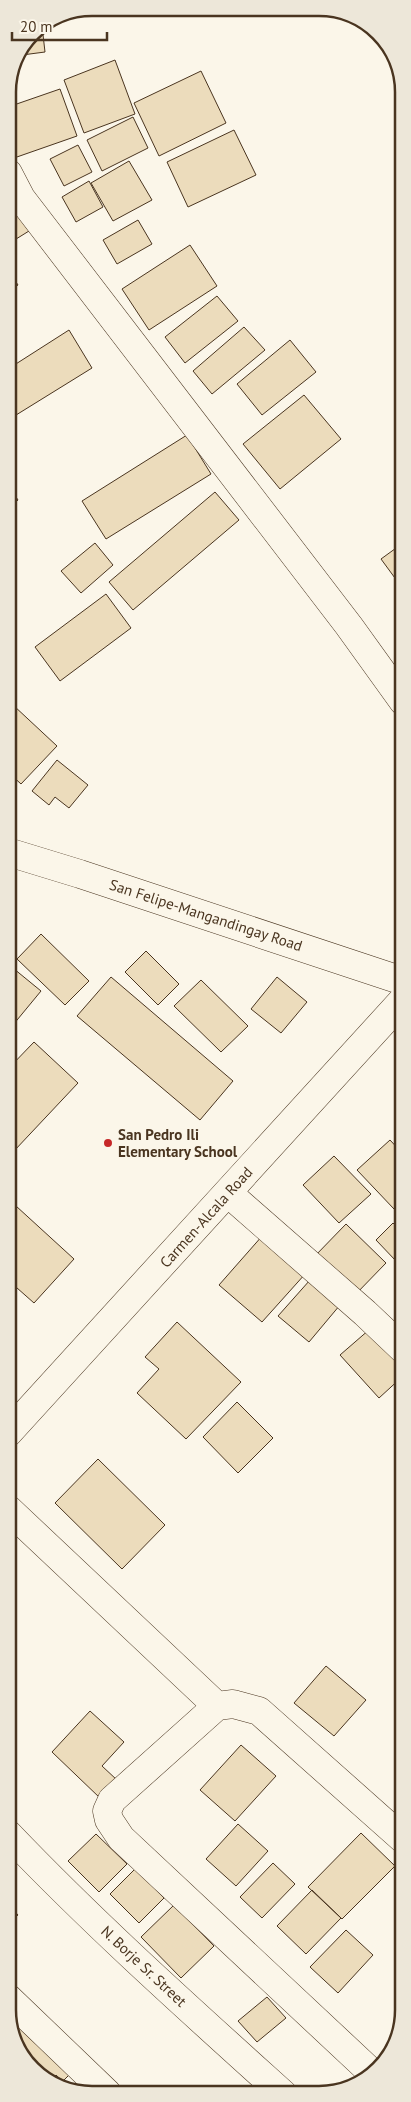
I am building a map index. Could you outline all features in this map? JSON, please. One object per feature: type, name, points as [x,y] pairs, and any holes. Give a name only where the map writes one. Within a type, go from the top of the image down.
[{"type":"street","points":[[16,188],[21,198],[349,626],[395,690]]},
{"type":"street","name":"San Felipe-Mangandingay Road","points":[[16,854],[395,978]]},
{"type":"street","name":"Carmen-Alcala Road","points":[[16,1424],[395,1009]]},
{"type":"street","points":[[228,1193],[395,1341]]},
{"type":"street","points":[[16,1517],[217,1706]]},
{"type":"street","points":[[367,2068],[121,1838],[109,1820],[108,1811],[112,1800],[217,1706],[233,1704],[259,1712],[395,1832]]},
{"type":"street","name":"N. Borje Sr. Street","points":[[16,1842],[176,1997],[274,2086]]},
{"type":"street","points":[[16,2006],[100,2086]]},
{"type":"building","points":[[43,34],[45,52],[26,54]]},
{"type":"building","points":[[115,60],[135,114],[84,133],[64,80]]},
{"type":"building","points":[[201,71],[226,123],[159,156],[134,103]]},
{"type":"building","points":[[60,89],[77,136],[16,157],[16,104]]},
{"type":"building","points":[[133,117],[148,148],[102,171],[87,140]]},
{"type":"building","points":[[234,130],[256,175],[188,207],[167,162]]},
{"type":"building","points":[[78,145],[92,172],[64,186],[50,159]]},
{"type":"building","points":[[129,161],[152,200],[113,221],[91,183]]},
{"type":"building","points":[[89,181],[103,207],[76,222],[62,197]]},
{"type":"building","points":[[16,210],[29,231],[16,239]]},
{"type":"building","points":[[138,220],[152,244],[117,264],[103,240]]},
{"type":"building","points":[[190,245],[217,286],[149,330],[122,289]]},
{"type":"building","points":[[217,296],[238,321],[185,363],[165,337]]},
{"type":"building","points":[[244,327],[265,350],[212,394],[193,371]]},
{"type":"building","points":[[69,330],[92,368],[16,415],[16,364]]},
{"type":"building","points":[[290,340],[316,372],[262,415],[237,384]]},
{"type":"building","points":[[304,395],[341,439],[280,489],[243,444]]},
{"type":"building","points":[[187,435],[211,474],[106,539],[82,501]]},
{"type":"building","points":[[215,492],[239,520],[133,610],[109,582]]},
{"type":"building","points":[[95,543],[113,565],[81,593],[61,571]]},
{"type":"building","points":[[395,549],[395,578],[381,559]]},
{"type":"building","points":[[106,594],[131,628],[60,681],[35,647]]},
{"type":"building","points":[[16,708],[57,746],[21,784],[16,779]]},
{"type":"building","points":[[57,760],[88,785],[69,808],[55,797],[49,805],[32,791]]},
{"type":"building","points":[[41,934],[89,981],[65,1005],[17,959]]},
{"type":"building","points":[[146,951],[179,984],[158,1005],[125,972]]},
{"type":"building","points":[[16,971],[41,991],[16,1021]]},
{"type":"building","points":[[111,977],[233,1081],[200,1120],[77,1016]]},
{"type":"building","points":[[277,977],[307,1002],[281,1033],[251,1009]]},
{"type":"building","points":[[201,980],[248,1026],[221,1052],[174,1006]]},
{"type":"building","points":[[34,1042],[78,1083],[16,1149],[16,1061]]},
{"type":"building","points":[[390,1140],[395,1145],[394,1209],[357,1170]]},
{"type":"building","points":[[334,1156],[371,1194],[339,1223],[303,1185]]},
{"type":"building","points":[[16,1206],[74,1259],[34,1303],[16,1287]]},
{"type":"building","points":[[393,1223],[395,1225],[395,1260],[376,1240]]},
{"type":"building","points":[[346,1224],[386,1263],[353,1297],[313,1258]]},
{"type":"building","points":[[263,1235],[306,1273],[262,1322],[219,1285]]},
{"type":"building","points":[[310,1280],[340,1305],[309,1342],[278,1316]]},
{"type":"building","points":[[177,1322],[241,1382],[186,1439],[137,1393],[159,1369],[145,1357]]},
{"type":"building","points":[[370,1329],[395,1357],[395,1383],[379,1398],[340,1355]]},
{"type":"building","points":[[237,1402],[273,1438],[238,1473],[203,1437]]},
{"type":"building","points":[[98,1459],[165,1525],[122,1569],[55,1503]]},
{"type":"building","points":[[326,1666],[366,1700],[334,1736],[294,1703]]},
{"type":"building","points":[[90,1711],[124,1742],[102,1766],[117,1780],[100,1798],[52,1752]]},
{"type":"building","points":[[241,1745],[276,1776],[235,1821],[200,1790]]},
{"type":"building","points":[[238,1824],[268,1851],[236,1886],[206,1859]]},
{"type":"building","points":[[361,1833],[395,1866],[342,1919],[308,1887]]},
{"type":"building","points":[[96,1834],[127,1864],[99,1892],[68,1861]]},
{"type":"building","points":[[273,1863],[295,1884],[262,1918],[240,1897]]},
{"type":"building","points":[[135,1869],[164,1898],[139,1923],[110,1894]]},
{"type":"building","points":[[312,1890],[341,1918],[306,1954],[277,1926]]},
{"type":"building","points":[[174,1905],[214,1946],[181,1978],[141,1937]]},
{"type":"building","points":[[346,1930],[373,1955],[338,1993],[310,1967]]},
{"type":"building","points":[[267,1997],[286,2018],[257,2042],[238,2021]]},
{"type":"building","points":[[19,2028],[69,2075],[63,2080],[42,2067],[24,2044]]},
{"type":"place","name":"San Pedro Ili Elementary School","points":[[108,1143]]}]
